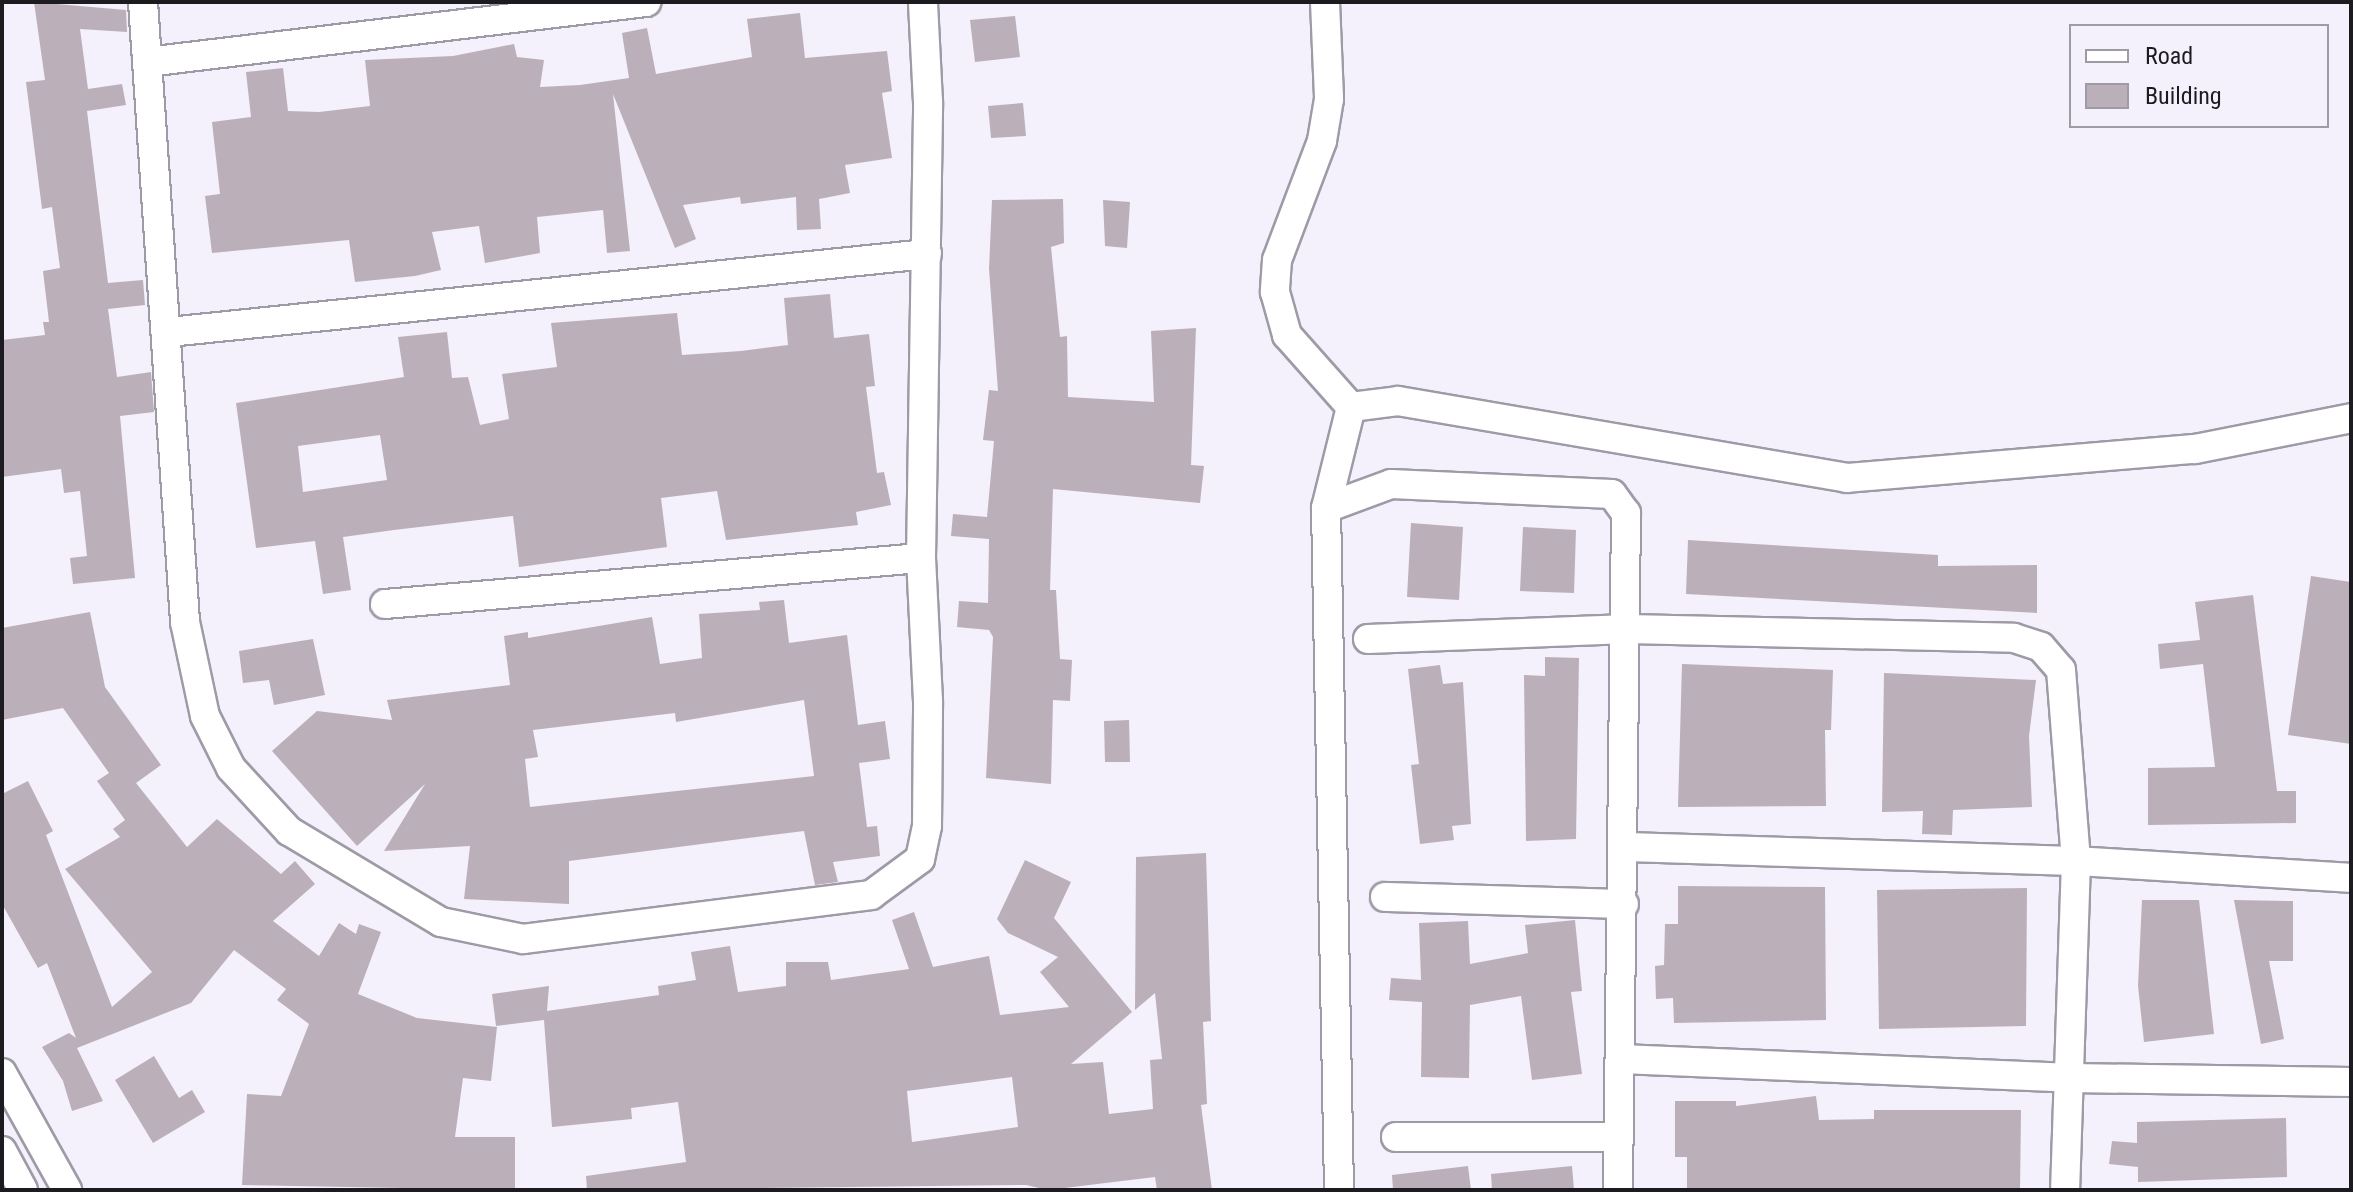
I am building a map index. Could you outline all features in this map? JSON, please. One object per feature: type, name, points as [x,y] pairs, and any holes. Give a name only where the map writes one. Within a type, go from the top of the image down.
[{"type":"street","points":[[143,2],[169,332],[185,622],[205,716],[231,768],[289,831],[441,922],[523,939],[871,895],[920,859],[927,826],[921,558],[927,254],[923,2]]},
{"type":"street","points":[[147,62],[548,6],[646,2]]},
{"type":"street","points":[[1325,2],[1327,113],[1277,260],[1275,292],[1287,335],[1351,407]]},
{"type":"street","points":[[169,332],[927,254]]},
{"type":"street","points":[[1351,407],[1398,401],[1847,478],[2195,449],[2351,418]]},
{"type":"street","points":[[1339,1190],[1326,508],[1351,407]]},
{"type":"street","points":[[1326,508],[1391,484],[1612,494],[1626,513],[1628,629],[1618,1190]]},
{"type":"street","points":[[385,604],[921,558]]},
{"type":"street","points":[[1368,639],[1628,629],[2014,638],[2041,647],[2061,670],[2076,861],[2072,1078],[2065,1190]]},
{"type":"street","points":[[1625,847],[2076,861],[2351,878]]},
{"type":"street","points":[[1385,897],[1624,904]]},
{"type":"street","points":[[1621,1059],[2072,1078],[2351,1082]]},
{"type":"street","points":[[2,1073],[67,1190]]},
{"type":"street","points":[[1396,1137],[1619,1137]]},
{"type":"street","points":[[2,1151],[23,1190]]},
{"type":"building","points":[[34,2],[126,10],[127,32],[80,29],[88,89],[122,84],[126,105],[87,111],[108,283],[143,280],[145,305],[108,309],[117,377],[151,372],[154,412],[120,416],[135,578],[73,584],[70,558],[87,556],[80,491],[64,493],[61,469],[2,477],[2,340],[45,335],[43,322],[49,322],[43,271],[60,268],[52,207],[42,209],[26,82],[45,80]]},
{"type":"building","points":[[800,13],[805,58],[887,51],[892,91],[882,93],[892,158],[845,165],[850,193],[819,199],[821,229],[797,230],[796,197],[741,204],[740,197],[683,205],[696,239],[675,248],[613,94],[630,251],[607,253],[603,210],[537,217],[540,253],[485,263],[479,226],[432,232],[441,270],[415,276],[355,282],[349,240],[212,253],[205,196],[220,194],[212,122],[251,117],[246,72],[283,68],[288,111],[319,112],[370,106],[365,60],[453,56],[514,44],[517,57],[544,60],[540,87],[580,85],[629,78],[622,33],[647,28],[656,74],[752,57],[747,19]]},
{"type":"building","points":[[1015,16],[1020,57],[975,62],[970,20]]},
{"type":"building","points":[[1023,103],[1026,136],[991,138],[988,106]]},
{"type":"building","points":[[1063,199],[1064,243],[1051,247],[1060,337],[1067,336],[1068,397],[1154,402],[1151,331],[1196,328],[1191,465],[1204,466],[1200,503],[1053,489],[1050,590],[1056,590],[1060,659],[1072,660],[1070,701],[1053,700],[1051,784],[986,778],[993,637],[989,630],[957,627],[959,601],[988,603],[989,539],[951,536],[953,514],[987,517],[994,441],[983,440],[989,390],[998,391],[989,269],[992,200]]},
{"type":"building","points":[[1103,200],[1130,202],[1127,248],[1105,246]]},
{"type":"building","points":[[830,294],[834,338],[869,334],[875,386],[866,387],[877,473],[884,472],[891,505],[856,512],[858,525],[726,540],[717,491],[661,498],[667,547],[519,567],[513,516],[394,530],[343,537],[351,590],[323,594],[315,541],[256,548],[236,403],[404,377],[398,337],[447,332],[452,378],[468,377],[480,425],[509,419],[502,374],[557,367],[551,323],[677,313],[682,355],[741,351],[788,345],[784,298]],"holes":[[[380,435],[387,480],[303,492],[298,446]]]},
{"type":"building","points":[[1411,523],[1463,527],[1459,600],[1407,597]]},
{"type":"building","points":[[1523,527],[1576,530],[1574,593],[1520,591]]},
{"type":"building","points":[[1688,540],[1938,555],[1938,566],[2037,565],[2037,613],[1686,594]]},
{"type":"building","points":[[2311,576],[2351,582],[2351,744],[2288,735]]},
{"type":"building","points":[[2253,595],[2277,791],[2296,791],[2296,823],[2148,825],[2148,768],[2215,767],[2203,664],[2160,669],[2158,644],[2200,640],[2195,602]]},
{"type":"building","points":[[784,600],[789,643],[847,635],[858,725],[885,721],[890,759],[859,763],[867,827],[877,826],[880,856],[833,862],[838,882],[815,885],[804,831],[569,861],[569,904],[464,899],[470,846],[384,851],[425,784],[357,846],[272,751],[317,711],[392,720],[387,700],[510,685],[504,636],[528,632],[528,638],[652,617],[660,664],[702,658],[699,614],[760,610],[759,602]],"holes":[[[804,700],[814,776],[530,807],[525,759],[538,757],[533,730],[675,713],[676,722]]]},
{"type":"building","points":[[90,612],[105,687],[161,765],[136,783],[187,847],[217,819],[281,874],[295,861],[315,884],[273,921],[319,956],[339,923],[356,934],[359,924],[381,932],[358,994],[417,1018],[497,1027],[491,1081],[463,1078],[455,1137],[515,1137],[515,1190],[242,1185],[247,1094],[281,1096],[309,1024],[277,1000],[286,989],[234,950],[191,1003],[77,1048],[103,1101],[72,1111],[63,1081],[42,1047],[69,1033],[76,1038],[47,963],[38,968],[2,904],[2,794],[28,781],[53,831],[46,835],[112,1007],[152,972],[65,869],[120,837],[113,829],[125,820],[97,781],[109,773],[63,708],[2,720],[2,628]]},
{"type":"building","points":[[313,639],[325,695],[274,705],[269,680],[243,683],[239,651]]},
{"type":"building","points":[[1545,657],[1579,658],[1576,839],[1526,841],[1524,675],[1545,676]]},
{"type":"building","points":[[1682,664],[1833,670],[1831,730],[1825,730],[1826,806],[1678,807]]},
{"type":"building","points":[[1440,665],[1443,684],[1463,682],[1471,824],[1452,826],[1454,840],[1420,844],[1411,765],[1419,764],[1408,669]]},
{"type":"building","points":[[1884,673],[2036,680],[2029,736],[2032,807],[1953,810],[1952,835],[1922,834],[1923,811],[1882,812]]},
{"type":"building","points":[[1129,720],[1130,762],[1105,762],[1104,721]]},
{"type":"building","points":[[1206,853],[1211,1021],[1203,1022],[1207,1104],[1201,1105],[1212,1190],[1157,1190],[1155,1177],[1048,1190],[1026,1185],[587,1190],[586,1176],[686,1162],[678,1102],[631,1108],[632,1119],[552,1127],[544,1020],[496,1026],[492,994],[549,986],[547,1011],[659,995],[658,986],[696,980],[691,952],[730,946],[738,992],[786,986],[786,962],[828,962],[831,980],[909,969],[892,920],[914,912],[933,967],[989,956],[1000,1015],[1069,1007],[1040,972],[1058,957],[1008,933],[997,919],[1025,860],[1071,882],[1054,918],[1132,1012],[1071,1064],[1103,1062],[1109,1114],[1153,1109],[1150,1060],[1162,1059],[1155,993],[1135,1010],[1136,857]],"holes":[[[1012,1077],[1018,1127],[912,1142],[907,1091]]]},
{"type":"building","points":[[1678,886],[1825,887],[1826,1020],[1674,1023],[1673,998],[1656,999],[1655,966],[1664,965],[1665,924],[1678,924]]},
{"type":"building","points":[[2027,888],[2026,1026],[1879,1029],[1877,890]]},
{"type":"building","points":[[2142,900],[2199,900],[2214,1034],[2144,1042],[2138,986]]},
{"type":"building","points":[[2234,900],[2293,901],[2293,961],[2269,961],[2284,1039],[2261,1044]]},
{"type":"building","points":[[1575,920],[1582,991],[1571,992],[1582,1074],[1532,1080],[1521,996],[1470,1005],[1469,1078],[1421,1077],[1422,1002],[1389,1000],[1391,978],[1421,980],[1419,923],[1468,921],[1470,964],[1528,953],[1525,925]]},
{"type":"building","points":[[154,1056],[179,1098],[192,1090],[205,1112],[153,1143],[115,1080]]},
{"type":"building","points":[[1816,1096],[1819,1120],[1874,1119],[1874,1110],[2021,1110],[2020,1190],[1687,1190],[1687,1157],[1675,1157],[1675,1101],[1736,1101],[1736,1106]]},
{"type":"building","points":[[2286,1118],[2287,1177],[2138,1182],[2138,1167],[2109,1164],[2112,1141],[2137,1143],[2137,1122]]},
{"type":"building","points":[[1468,1166],[1471,1190],[1393,1190],[1392,1175]]},
{"type":"building","points":[[1572,1166],[1574,1190],[1492,1190],[1491,1174]]}]
